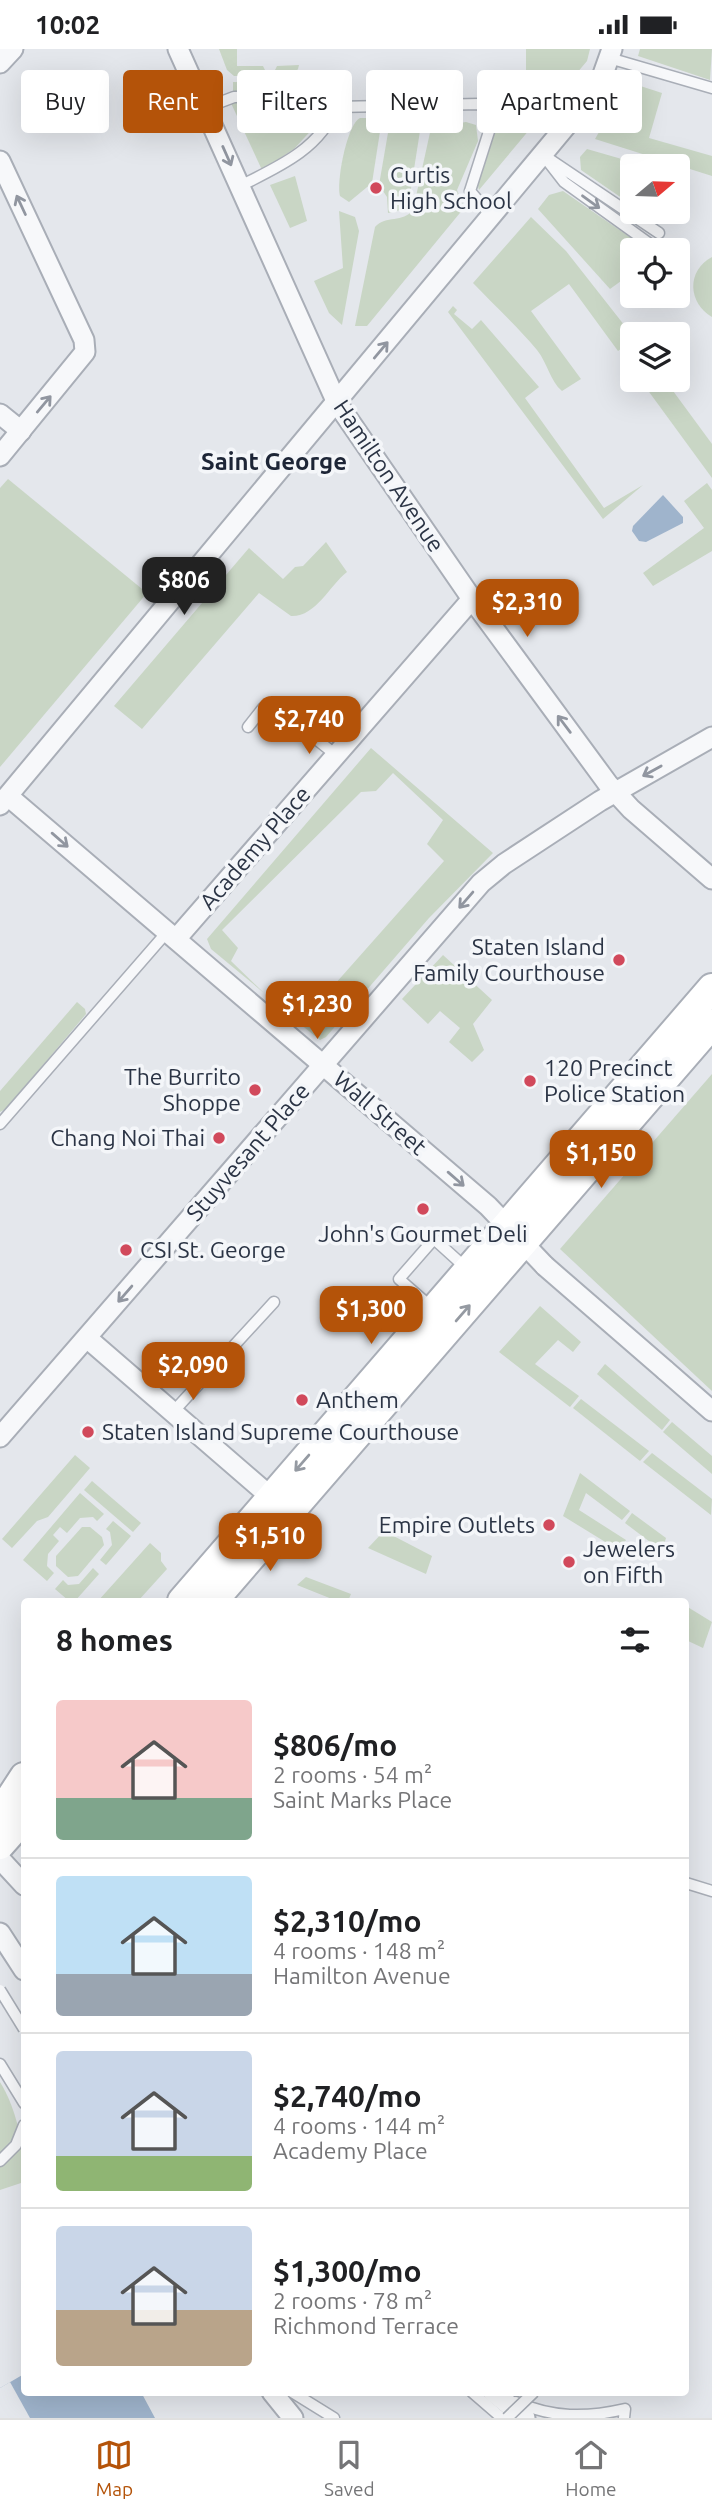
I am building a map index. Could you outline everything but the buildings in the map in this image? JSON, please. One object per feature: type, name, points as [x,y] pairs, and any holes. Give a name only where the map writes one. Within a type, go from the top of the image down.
[{"type":"main road","points":[[185,1598],[281,1505],[515,1235],[632,1098],[712,988]]},
{"type":"main road","points":[[632,1098],[712,1024]]},
{"type":"main road","points":[[215,1598],[281,1505],[435,1310],[469,1271],[515,1235]]},
{"type":"main road","points":[[0,1792],[21,1778]]},
{"type":"main road","points":[[0,1814],[21,1781]]},
{"type":"main road","points":[[0,1845],[21,1821]]},
{"type":"street","points":[[0,63],[12,49]]},
{"type":"street","name":"Hamilton Avenue","points":[[178,49],[187,70]]},
{"type":"street","points":[[4,800],[581,109],[602,77],[610,53]]},
{"type":"street","name":"Hamilton Avenue","points":[[216,133],[337,403],[472,599],[615,792],[712,879]]},
{"type":"street","points":[[0,162],[84,340],[85,352],[0,456]]},
{"type":"street","points":[[0,414],[21,431]]},
{"type":"street","name":"Academy Place","points":[[171,935],[336,755],[472,599]]},
{"type":"street","name":"Stuyvesant Place","points":[[0,1437],[488,877],[615,792],[712,737]]},
{"type":"street","name":"Wall Street","points":[[4,800],[171,935],[488,1206],[545,1266],[712,1411]]},
{"type":"street","points":[[87,1338],[281,1505]]},
{"type":"street","points":[[0,1859],[21,1882]]},
{"type":"street","points":[[0,1933],[21,1965]]},
{"type":"street","points":[[275,2396],[293,2418]]},
{"type":"street","points":[[500,2396],[525,2418]]},
{"type":"lane","points":[[610,53],[712,88]]},
{"type":"lane","points":[[352,107],[480,104],[492,122],[470,191],[492,216]]},
{"type":"lane","points":[[240,186],[298,155],[322,133]]},
{"type":"lane","points":[[543,155],[575,173],[659,233]]},
{"type":"lane","points":[[543,155],[564,182],[642,238]]},
{"type":"lane","points":[[248,727],[263,708],[272,704],[336,755]]},
{"type":"lane","points":[[0,1124],[171,935]]},
{"type":"lane","points":[[435,1310],[399,1279],[434,1239],[469,1271]]},
{"type":"lane","points":[[173,1412],[274,1302]]},
{"type":"lane","points":[[689,1884],[712,1891]]},
{"type":"lane","points":[[0,1990],[21,2024]]},
{"type":"lane","points":[[0,2064],[21,2098]]},
{"type":"lane","points":[[0,2161],[16,2145],[21,2132]]},
{"type":"lane","points":[[298,2396],[334,2418]]},
{"type":"lane","points":[[477,2396],[504,2418],[529,2396]]},
{"type":"lane","points":[[504,2396],[559,2416],[580,2418],[625,2414]]},
{"type":"green space","points":[[219,49],[237,49],[237,66],[263,66],[265,70],[237,70],[237,76],[234,76],[227,70]]},
{"type":"green space","points":[[526,49],[590,49],[587,61],[579,70],[526,70]]},
{"type":"green space","points":[[640,49],[712,49],[710,80],[638,56]]},
{"type":"green space","points":[[299,65],[298,69],[275,70],[277,66]]},
{"type":"green space","points":[[233,82],[237,82],[237,92],[233,92]]},
{"type":"green space","points":[[642,87],[662,93],[649,138],[712,156],[712,176],[690,169],[690,154],[642,154],[595,139],[598,133],[642,133]]},
{"type":"green space","points":[[230,101],[237,101],[237,116]]},
{"type":"green space","points":[[360,118],[366,118],[366,133],[380,133],[372,183],[349,202],[340,196],[339,189],[347,142]]},
{"type":"green space","points":[[463,123],[476,125],[478,141],[457,190],[464,208],[367,326],[355,326],[375,227],[413,210],[430,133],[463,133]]},
{"type":"green space","points":[[245,133],[309,133],[294,149],[262,170]]},
{"type":"green space","points":[[388,133],[420,133],[409,201],[400,210],[388,213],[387,197],[379,185]]},
{"type":"green space","points":[[492,133],[527,133],[479,190],[478,174]]},
{"type":"green space","points":[[587,149],[620,159],[620,197],[581,170],[580,157]]},
{"type":"green space","points":[[295,176],[307,221],[290,228],[270,185]]},
{"type":"green space","points":[[563,191],[631,238],[620,238],[620,282],[610,289],[538,209],[549,195]]},
{"type":"green space","points":[[339,211],[355,217],[359,231],[342,325],[329,313],[314,281],[343,268]]},
{"type":"green space","points":[[531,217],[566,251],[622,322],[620,350],[618,351],[569,284],[531,311],[581,379],[562,391],[537,350],[473,283]]},
{"type":"green space","points":[[712,257],[712,317],[698,304],[693,287],[698,270]]},
{"type":"green space","points":[[453,306],[457,310],[454,314],[472,329],[481,320],[539,387],[525,398],[604,508],[643,485],[603,519],[448,312]]},
{"type":"green space","points":[[649,392],[674,392],[712,444],[712,478]]},
{"type":"green space","points":[[8,479],[147,593],[0,767],[0,488]]},
{"type":"green space","points":[[707,483],[712,490],[712,551],[653,586],[643,573],[704,528],[684,501]]},
{"type":"green space","points":[[326,542],[347,572],[308,612],[291,616],[259,593],[142,729],[114,706],[249,548],[283,579],[295,567],[303,566]]},
{"type":"green space","points":[[371,748],[493,853],[429,918],[326,1037],[320,1040],[285,1012],[292,1010],[305,997],[319,1002],[444,861],[427,844],[443,820],[393,773],[376,791],[361,792],[222,930],[238,948],[231,961],[264,993],[211,949],[207,939]]},
{"type":"green space","points":[[443,955],[492,1000],[473,1024],[484,1050],[472,1062],[449,1042],[460,1028],[440,1011],[428,1024],[402,999]]},
{"type":"green space","points":[[77,1002],[85,1009],[86,1014],[6,1109],[0,1112],[0,1091]]},
{"type":"green space","points":[[712,1074],[712,1391],[560,1249]]},
{"type":"green space","points":[[540,1306],[581,1342],[573,1352],[558,1340],[535,1364],[579,1396],[570,1407],[499,1352]]},
{"type":"green space","points":[[605,1364],[670,1420],[662,1430],[597,1374]]},
{"type":"green space","points":[[581,1399],[649,1451],[640,1461],[573,1408]]},
{"type":"green space","points":[[672,1422],[712,1456],[712,1474],[663,1432]]},
{"type":"green space","points":[[652,1453],[712,1499],[711,1515],[643,1462]]},
{"type":"green space","points":[[75,1455],[90,1468],[48,1517],[37,1521],[12,1548],[2,1539]]},
{"type":"green space","points":[[580,1473],[630,1511],[622,1520],[586,1493],[579,1510],[626,1540],[620,1551],[563,1516]]},
{"type":"green space","points":[[92,1481],[141,1523],[133,1532],[84,1490]]},
{"type":"green space","points":[[80,1493],[104,1514],[97,1521],[93,1517],[80,1518],[67,1533],[60,1527],[53,1535],[59,1541],[48,1554],[47,1566],[54,1573],[47,1581],[23,1560]]},
{"type":"green space","points":[[632,1513],[666,1538],[662,1551],[625,1523]]},
{"type":"green space","points":[[113,1521],[131,1536],[106,1565],[100,1560],[112,1545],[110,1532],[106,1529]]},
{"type":"green space","points":[[82,1527],[90,1527],[102,1537],[104,1545],[78,1576],[68,1577],[56,1566],[56,1556]]},
{"type":"green space","points":[[384,1531],[432,1556],[426,1574],[368,1548]]},
{"type":"green space","points":[[150,1543],[161,1553],[161,1561],[167,1569],[141,1598],[101,1598]]},
{"type":"green space","points":[[93,1568],[99,1574],[78,1598],[66,1598],[55,1589],[63,1580],[68,1585],[79,1584]]},
{"type":"green space","points":[[306,1577],[351,1594],[349,1598],[330,1598],[297,1585]]},
{"type":"green space","points":[[689,1608],[712,1622],[703,1648],[689,1641]]},
{"type":"green space","points":[[0,2082],[19,2130],[21,2183],[0,2190]]},
{"type":"water","points":[[663,495],[683,517],[683,523],[646,542],[639,541],[632,531],[633,526]]},
{"type":"water","points":[[21,2376],[21,2396],[143,2396],[155,2418],[0,2418],[0,2388]]},
{"type":"pier","points":[[10,2382],[30,2418],[0,2418],[0,2388]]},
{"type":"place","name":"Curtis High School","points":[[376,188]]},
{"type":"place","name":"Staten Island Family Courthouse","points":[[619,960]]},
{"type":"place","name":"120 Precinct Police Station","points":[[530,1081]]},
{"type":"place","name":"The Burrito Shoppe","points":[[255,1090]]},
{"type":"place","name":"Chang Noi Thai","points":[[219,1138]]},
{"type":"place","name":"John's Gourmet Deli","points":[[423,1209]]},
{"type":"place","name":"CSI St. George","points":[[126,1250]]},
{"type":"place","name":"Anthem","points":[[302,1400]]},
{"type":"place","name":"Staten Island Supreme Courthouse","points":[[88,1432]]},
{"type":"place","name":"Empire Outlets","points":[[549,1525]]},
{"type":"place","name":"Jewelers on Fifth","points":[[569,1562]]},
{"type":"district","name":"Saint George","points":[[274,462]]}]
